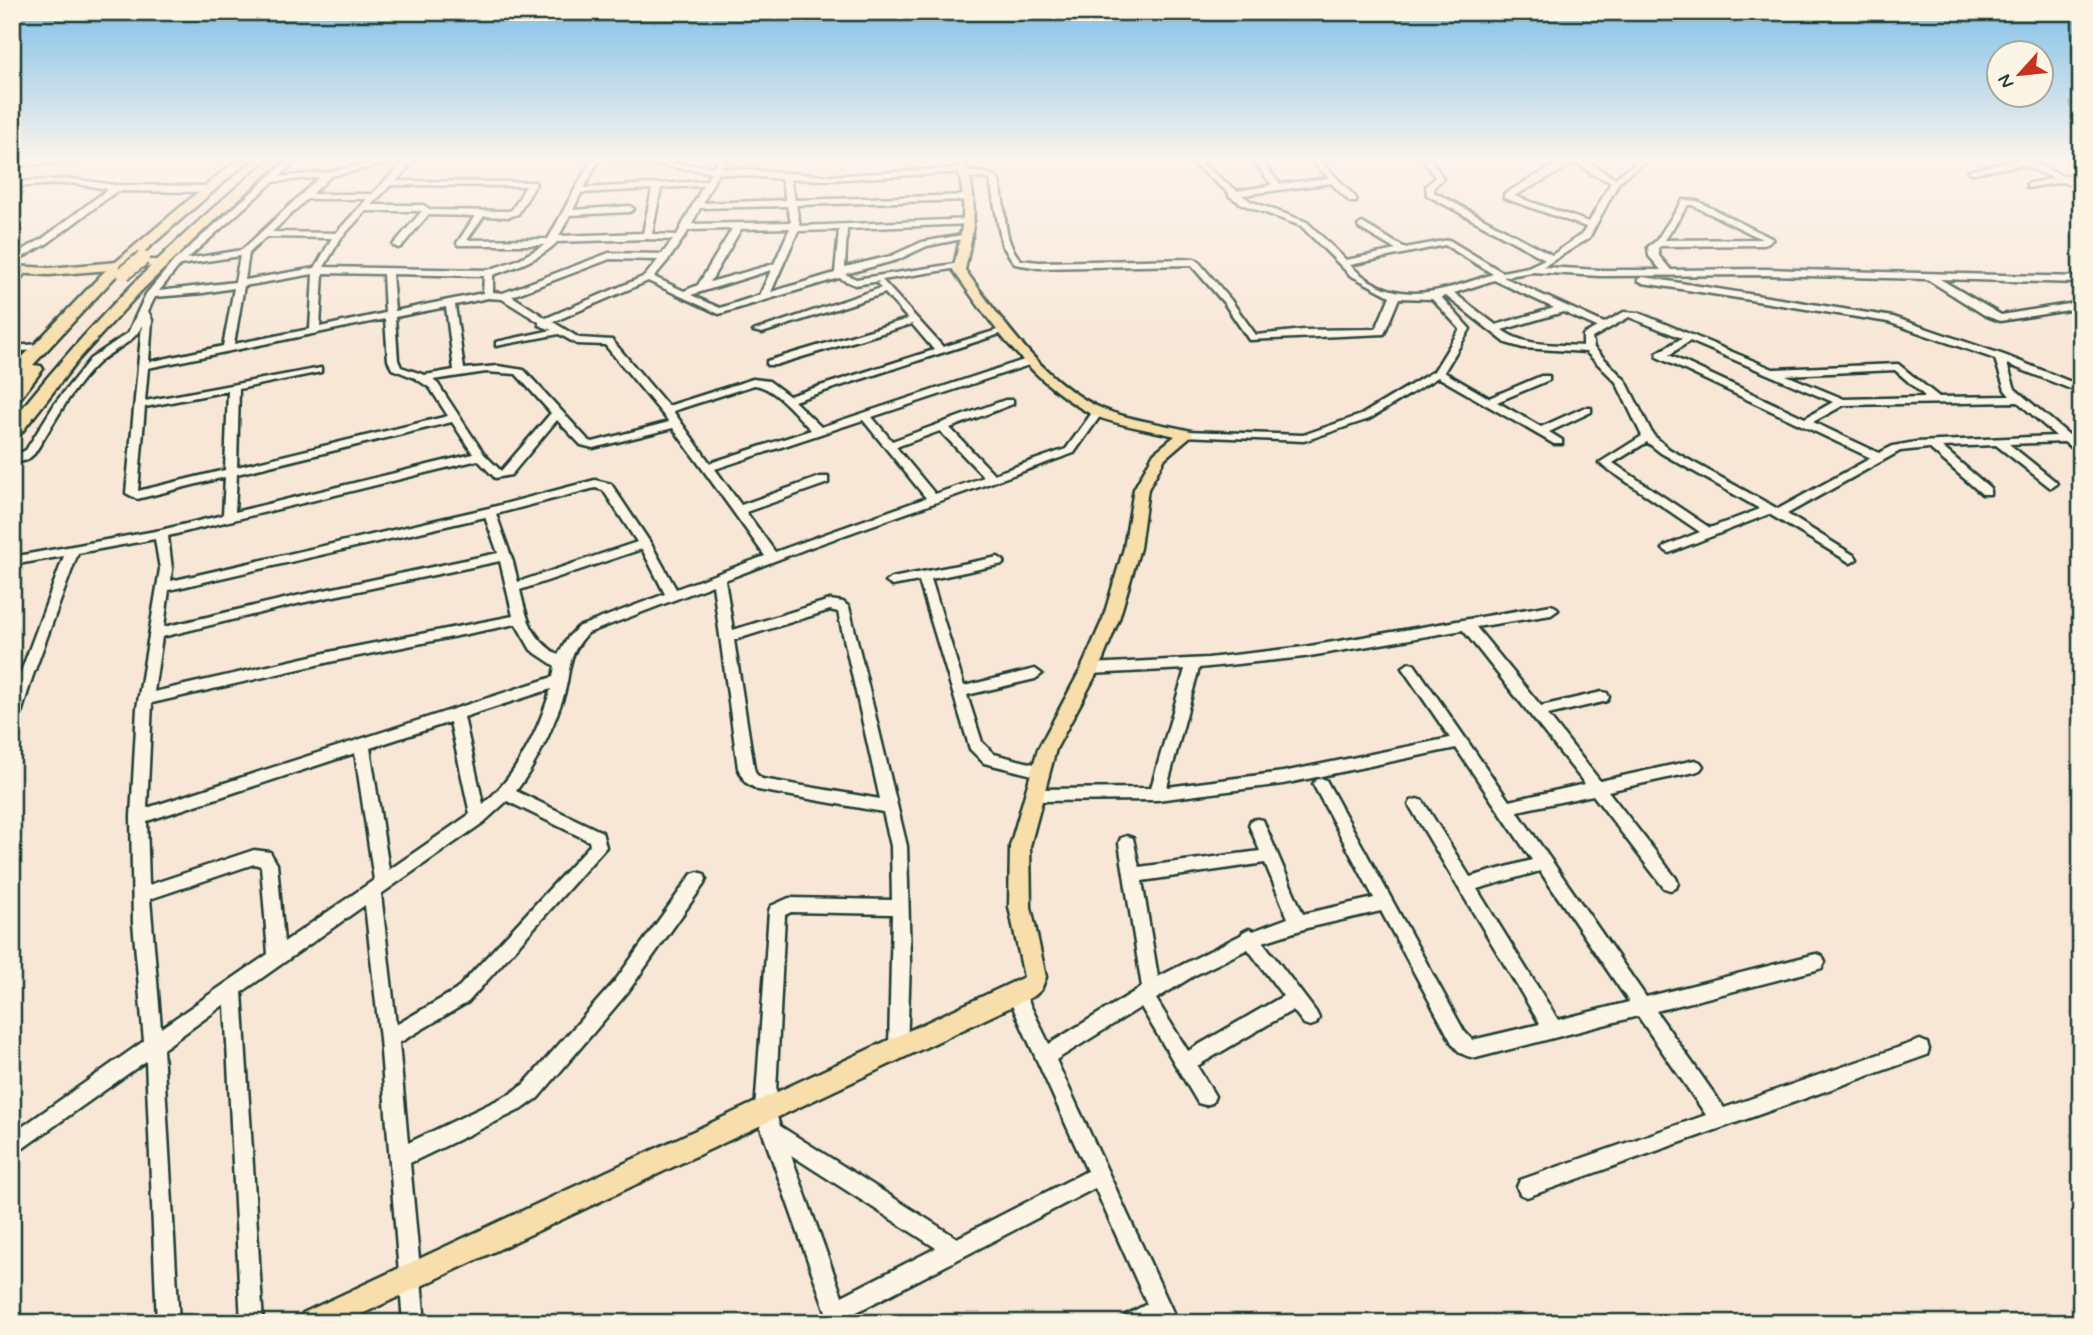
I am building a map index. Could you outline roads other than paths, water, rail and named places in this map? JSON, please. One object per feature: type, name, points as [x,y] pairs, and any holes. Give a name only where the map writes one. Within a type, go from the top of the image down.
[{"type":"highway","points":[[12,378],[40,347],[172,222]]},
{"type":"highway","points":[[12,433],[91,334],[188,222]]},
{"type":"highway","points":[[153,263],[198,222]]},
{"type":"highway","points":[[12,398],[121,269],[153,263],[202,222]]},
{"type":"highway","points":[[12,413],[61,354],[121,269]]},
{"type":"main road","points":[[970,222],[968,237],[958,265],[1004,331],[1052,382],[1098,412],[1186,434]]},
{"type":"main road","points":[[17,270],[121,269]]},
{"type":"main road","points":[[313,1323],[409,1276],[768,1122],[898,1049],[1016,994],[1033,983],[1035,977],[1020,907],[1020,846],[1034,795],[1047,749],[1090,669],[1111,619],[1132,548],[1141,489],[1159,456],[1186,434]]},
{"type":"street","points":[[12,260],[45,241],[70,222]]},
{"type":"street","points":[[12,461],[23,458],[30,452],[60,404],[94,361],[132,335],[151,294],[178,262],[223,222]]},
{"type":"street","points":[[228,349],[245,252],[276,222]]},
{"type":"street","points":[[315,331],[316,292],[322,262],[353,222]]},
{"type":"street","points":[[398,246],[418,222]]},
{"type":"street","points":[[475,222],[461,243],[647,236],[679,238]]},
{"type":"street","points":[[151,294],[203,290],[320,270],[489,273],[520,262],[554,241],[563,222]]},
{"type":"street","points":[[647,236],[650,222]]},
{"type":"street","points":[[543,323],[648,278],[666,257],[688,222]]},
{"type":"street","points":[[764,297],[780,265],[795,222]]},
{"type":"street","points":[[686,227],[843,227],[942,222]]},
{"type":"street","points":[[1003,222],[1005,243],[1018,262],[1039,265],[1194,262],[1227,301],[1253,338],[1304,333],[1380,332],[1395,295]]},
{"type":"street","points":[[1299,222],[1304,224],[1353,274],[1395,295],[1435,296],[1498,276],[1531,269],[1552,259],[1586,236],[1593,222]]},
{"type":"street","points":[[1484,222],[1552,259]]},
{"type":"street","points":[[1581,222],[1591,226]]},
{"type":"street","points":[[1668,272],[1652,252],[1672,222]]},
{"type":"street","points":[[1659,243],[1764,242],[1769,239],[1733,222]]},
{"type":"street","points":[[702,287],[738,226]]},
{"type":"street","points":[[1362,226],[1402,250]]},
{"type":"street","points":[[840,273],[844,248],[843,227]]},
{"type":"street","points":[[263,234],[340,236]]},
{"type":"street","points":[[648,278],[719,310],[894,258],[925,244],[968,237]]},
{"type":"street","points":[[1342,264],[1446,242],[1498,276],[1605,327]]},
{"type":"street","points":[[153,263],[245,252]]},
{"type":"street","points":[[143,366],[389,313],[488,295],[504,296],[609,256],[666,257]]},
{"type":"street","points":[[682,295],[780,265]]},
{"type":"street","points":[[840,273],[851,282],[958,265]]},
{"type":"street","points":[[1531,269],[1600,273],[2081,278]]},
{"type":"street","points":[[12,284],[17,270]]},
{"type":"street","points":[[387,270],[393,360],[397,369],[424,379],[434,386],[480,456],[499,475],[507,472],[557,413]]},
{"type":"street","points":[[488,295],[489,273]]},
{"type":"street","points":[[1600,273],[1890,318],[2000,357],[2081,390]]},
{"type":"street","points":[[1929,276],[1989,314],[2000,318],[2081,305]]},
{"type":"street","points":[[877,279],[941,351]]},
{"type":"street","points":[[758,331],[887,289]]},
{"type":"street","points":[[1447,292],[1510,341],[1523,345],[1589,349]]},
{"type":"street","points":[[504,296],[543,323],[577,341],[608,342],[666,410],[773,558]]},
{"type":"street","points":[[1186,434],[1304,438],[1365,417],[1437,373],[1465,329],[1435,296]]},
{"type":"street","points":[[450,302],[460,374]]},
{"type":"street","points":[[1493,329],[1564,308]]},
{"type":"street","points":[[143,311],[146,320],[132,493],[146,495],[454,418]]},
{"type":"street","points":[[1851,559],[1774,511],[1665,451],[1648,437],[1620,381],[1589,349],[1587,337],[1632,314],[1842,402],[2020,399]]},
{"type":"street","points":[[771,363],[915,320]]},
{"type":"street","points":[[500,344],[559,331]]},
{"type":"street","points":[[787,400],[1004,331]]},
{"type":"street","points":[[1689,337],[1661,355],[1880,458]]},
{"type":"street","points":[[12,349],[40,347]]},
{"type":"street","points":[[2000,357],[2010,390],[2081,451]]},
{"type":"street","points":[[706,468],[1031,361]]},
{"type":"street","points":[[1770,372],[1898,368],[1936,400]]},
{"type":"street","points":[[424,379],[513,369],[520,372],[585,443],[593,445],[675,424]]},
{"type":"street","points":[[140,405],[317,370]]},
{"type":"street","points":[[1437,373],[1558,442]]},
{"type":"street","points":[[1489,402],[1545,378]]},
{"type":"street","points":[[666,410],[752,382],[765,383],[819,431]]},
{"type":"street","points":[[229,518],[234,386]]},
{"type":"street","points":[[889,446],[1009,402]]},
{"type":"street","points":[[1806,422],[1842,402]]},
{"type":"street","points":[[1540,432],[1587,410]]},
{"type":"street","points":[[12,1146],[478,817],[506,793],[521,771],[555,697],[560,663],[568,644],[583,630],[932,498],[1070,451],[1098,412]]},
{"type":"street","points":[[865,416],[932,498]]},
{"type":"street","points":[[942,426],[991,478]]},
{"type":"street","points":[[1648,437],[1605,463],[1709,533]]},
{"type":"street","points":[[1669,549],[1774,511],[1897,449],[1931,444],[2081,438]]},
{"type":"street","points":[[1998,441],[2050,484]]},
{"type":"street","points":[[1931,444],[1986,491]]},
{"type":"street","points":[[12,561],[160,534],[480,456]]},
{"type":"street","points":[[740,510],[824,480]]},
{"type":"street","points":[[164,587],[603,484],[607,486],[645,544],[673,596]]},
{"type":"street","points":[[489,512],[505,556],[520,619],[536,647],[560,663]]},
{"type":"street","points":[[160,534],[166,569],[145,699],[139,817],[141,895],[154,1045],[168,1323]]},
{"type":"street","points":[[513,588],[645,544]]},
{"type":"street","points":[[12,720],[73,549]]},
{"type":"street","points":[[156,634],[301,599],[505,556]]},
{"type":"street","points":[[892,582],[998,561]]},
{"type":"street","points":[[924,576],[975,745],[981,754],[989,759],[1041,771]]},
{"type":"street","points":[[718,578],[746,768],[750,778],[758,784],[889,807]]},
{"type":"street","points":[[727,637],[830,605],[838,605],[844,610],[899,846],[898,1049]]},
{"type":"street","points":[[1090,669],[1195,663],[1328,649],[1551,610]]},
{"type":"street","points":[[145,699],[334,656],[520,619]]},
{"type":"street","points":[[1467,625],[1670,883]]},
{"type":"street","points":[[1157,794],[1195,663]]},
{"type":"street","points":[[1409,667],[1720,1119]]},
{"type":"street","points":[[959,692],[1035,674]]},
{"type":"street","points":[[139,817],[558,681]]},
{"type":"street","points":[[1538,712],[1602,697]]},
{"type":"street","points":[[456,714],[478,817]]},
{"type":"street","points":[[1034,795],[1157,794],[1283,778],[1460,742]]},
{"type":"street","points":[[362,746],[377,888],[414,1323]]},
{"type":"street","points":[[1504,808],[1695,766]]},
{"type":"street","points":[[1321,784],[1458,1037],[1467,1048],[1476,1049],[1554,1030],[1816,962]]},
{"type":"street","points":[[389,1039],[462,996],[598,848],[596,836],[506,793]]},
{"type":"street","points":[[1416,805],[1554,1030]]},
{"type":"street","points":[[1257,825],[1298,923]]},
{"type":"street","points":[[1127,843],[1148,994],[1205,1096]]},
{"type":"street","points":[[1133,875],[1270,856]]},
{"type":"street","points":[[141,895],[254,857],[264,857],[269,864],[277,957]]},
{"type":"street","points":[[1465,885],[1542,864]]},
{"type":"street","points":[[398,1158],[517,1101],[531,1091],[621,987],[698,879]]},
{"type":"street","points":[[1045,1057],[1148,994],[1251,938],[1298,923],[1386,904]]},
{"type":"street","points":[[900,907],[789,905],[777,911],[768,1122],[838,1317],[956,1249],[1100,1175]]},
{"type":"street","points":[[1251,938],[1310,1018]]},
{"type":"street","points":[[233,988],[252,1323]]},
{"type":"street","points":[[1016,994],[1164,1316],[1134,1323]]},
{"type":"street","points":[[1185,1063],[1295,999]]},
{"type":"street","points":[[1527,1187],[1920,1049]]},
{"type":"street","points":[[768,1122],[956,1249]]}]
